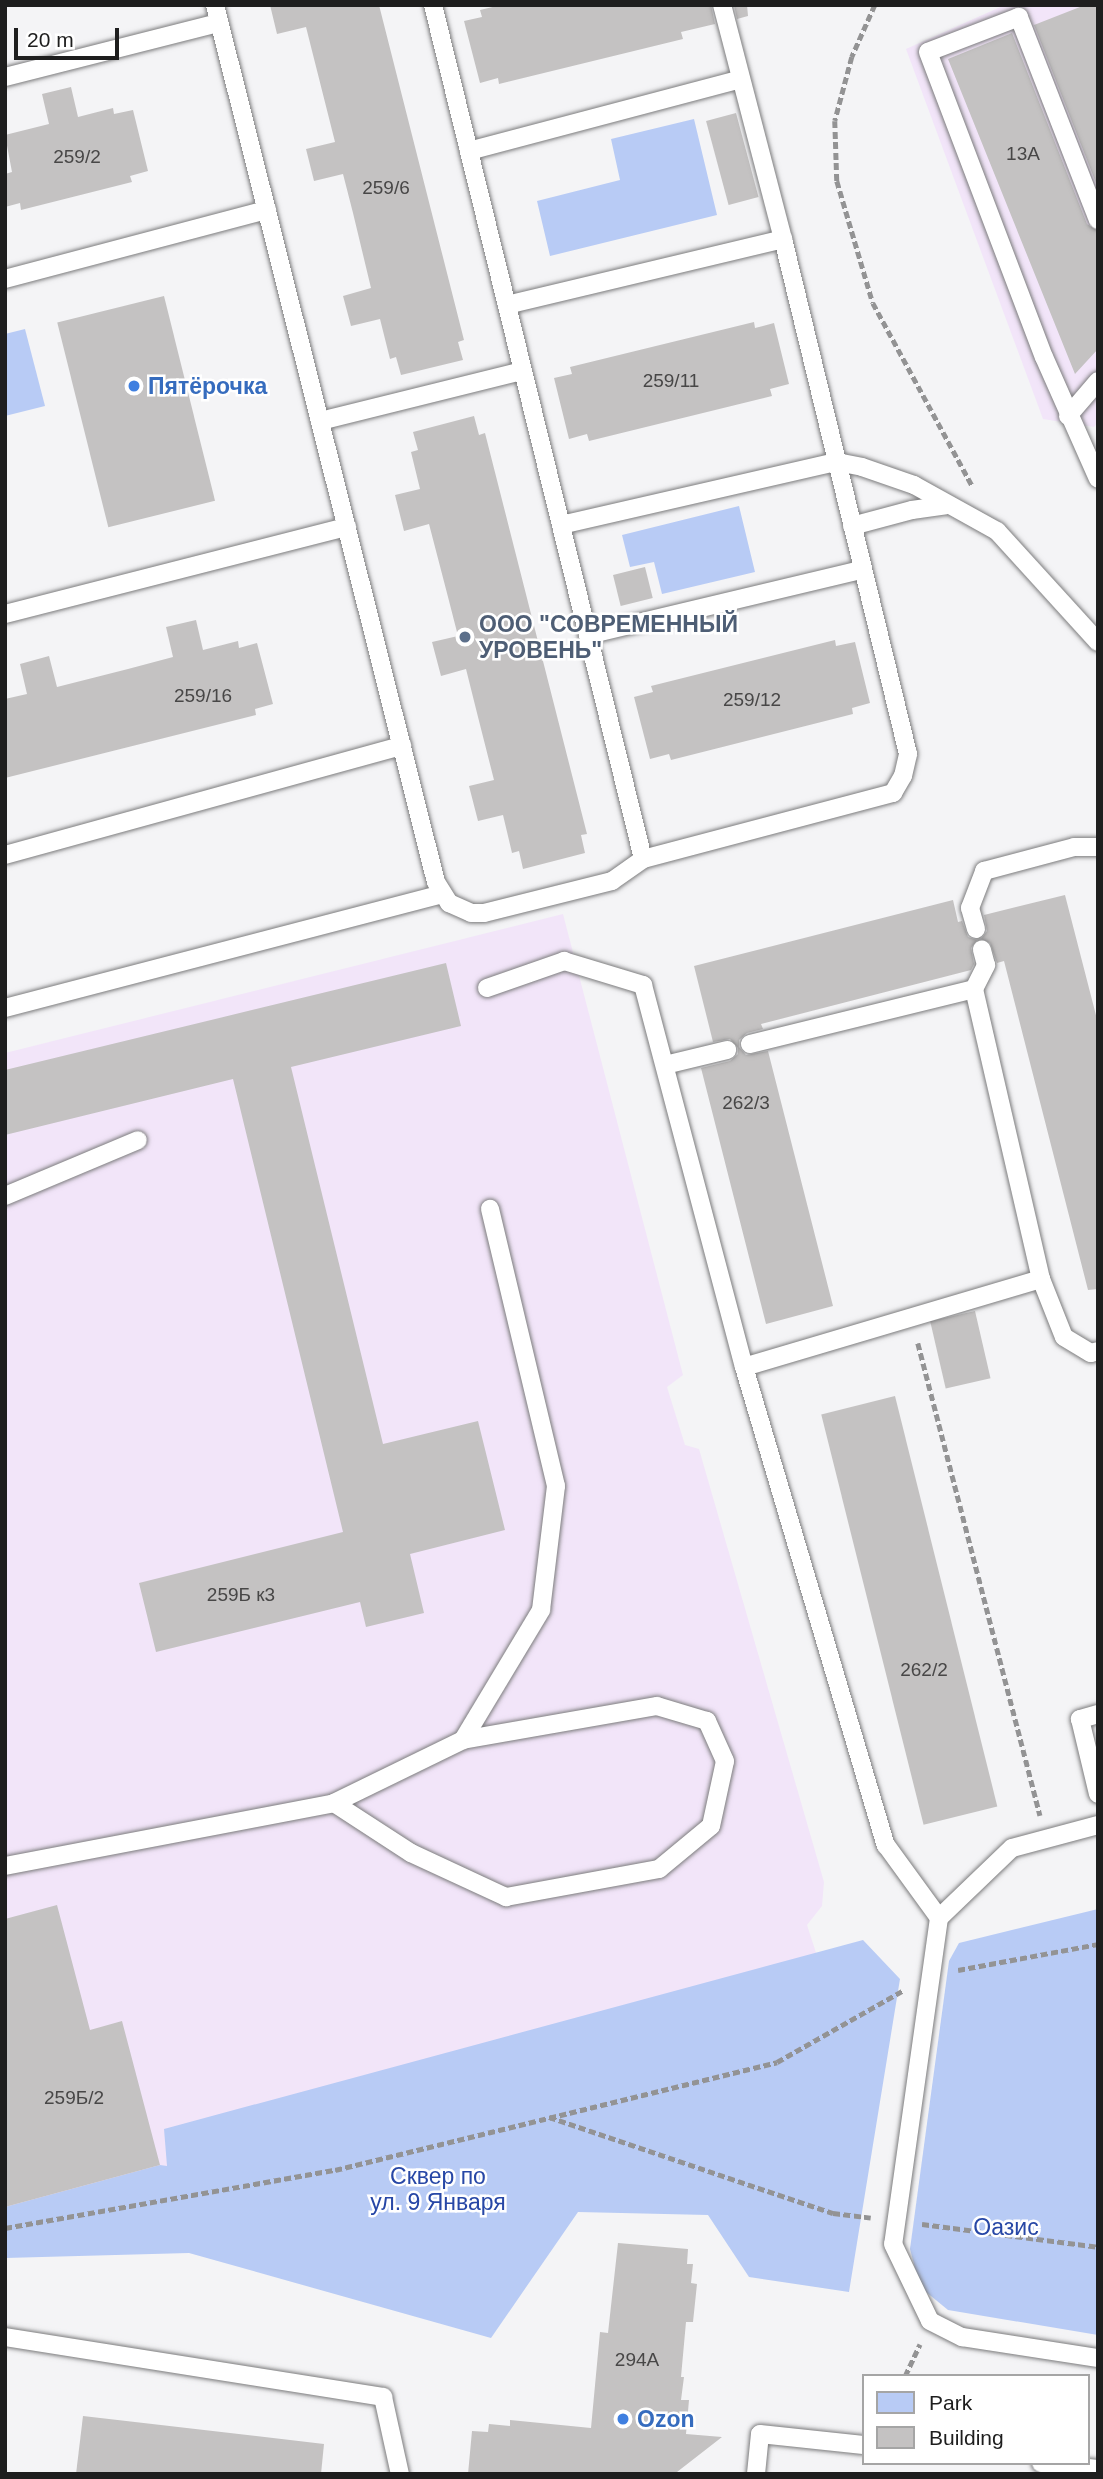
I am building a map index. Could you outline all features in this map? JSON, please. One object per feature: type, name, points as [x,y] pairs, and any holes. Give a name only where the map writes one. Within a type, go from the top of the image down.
[{"type":"lane","points":[[433,5],[643,859]]},
{"type":"lane","points":[[5,76],[217,14],[436,882],[442,894],[458,909],[484,913],[612,881],[643,859],[893,793],[903,776],[908,754],[783,239],[722,5]]},
{"type":"lane","points":[[1098,219],[1018,17],[928,52],[1069,416],[1098,479]]},
{"type":"lane","points":[[469,151],[741,79]]},
{"type":"lane","points":[[5,279],[267,211]]},
{"type":"lane","points":[[506,305],[783,239]]},
{"type":"lane","points":[[320,421],[522,371]]},
{"type":"lane","points":[[1069,416],[1098,381]]},
{"type":"lane","points":[[561,525],[836,462],[892,475],[997,531],[1098,642]]},
{"type":"lane","points":[[852,526],[912,510],[946,505]]},
{"type":"lane","points":[[5,614],[347,527]]},
{"type":"lane","points":[[588,635],[862,570]]},
{"type":"lane","points":[[5,855],[402,746]]},
{"type":"lane","points":[[976,929],[971,908],[984,871],[1074,846],[1098,847]]},
{"type":"lane","points":[[5,1008],[442,894]]},
{"type":"lane","points":[[982,950],[986,965],[974,989],[1041,1279],[1064,1337],[1091,1353],[1098,1351]]},
{"type":"lane","points":[[487,988],[564,961],[643,985],[744,1367],[886,1845],[939,1918]]},
{"type":"lane","points":[[750,1044],[974,989]]},
{"type":"lane","points":[[665,1065],[727,1050]]},
{"type":"lane","points":[[5,1196],[138,1140]]},
{"type":"lane","points":[[463,1740],[541,1610],[556,1486],[490,1209]]},
{"type":"lane","points":[[744,1367],[1041,1279]]},
{"type":"lane","points":[[5,1866],[334,1803],[463,1740],[657,1706],[707,1721],[724,1761],[711,1826],[659,1869],[506,1897],[411,1853],[334,1803]]},
{"type":"lane","points":[[1098,1714],[1080,1719],[1098,1794]]},
{"type":"lane","points":[[1098,1825],[1012,1848],[939,1918],[893,2244],[930,2321],[962,2337],[1098,2358]]},
{"type":"lane","points":[[5,2337],[383,2397],[400,2474]]},
{"type":"lane","points":[[756,2474],[760,2434],[862,2445]]},
{"type":"lane","points":[[1060,2465],[1098,2469]]},
{"type":"path","points":[[875,5],[852,57],[835,121],[837,181],[873,303],[997,531]]},
{"type":"path","points":[[911,1317],[1046,1837]]},
{"type":"path","points":[[5,2228],[335,2170],[777,2062],[930,1975],[1098,1944]]},
{"type":"path","points":[[549,2117],[833,2213],[1098,2247]]},
{"type":"path","points":[[906,2374],[930,2321]]},
{"type":"shaded area","points":[[1005,5],[1098,5],[1098,422],[1094,427],[1043,419],[906,49]]},
{"type":"shaded area","points":[[563,914],[683,1375],[667,1387],[685,1445],[699,1449],[824,1882],[822,1906],[807,1925],[820,1965],[5,2220],[5,1053]]},
{"type":"green space","points":[[694,119],[717,215],[550,256],[537,201],[620,180],[611,139]]},
{"type":"green space","points":[[25,329],[45,406],[5,416],[5,334]]},
{"type":"green space","points":[[739,506],[755,572],[662,594],[654,562],[630,567],[622,535]]},
{"type":"green space","name":"Оазис","points":[[1098,1909],[1098,2335],[948,2310],[920,2287],[910,2249],[949,1961],[959,1943]]},
{"type":"green space","name":"Сквер по ул. 9 Января","points":[[863,1940],[900,1979],[849,2292],[749,2277],[708,2215],[578,2212],[491,2338],[189,2253],[5,2258],[5,2207],[160,2165],[167,2166],[164,2129]]},
{"type":"building","points":[[270,5],[379,5],[464,340],[458,342],[463,360],[401,375],[396,357],[390,359],[380,319],[351,326],[343,296],[371,288],[353,213],[343,174],[314,181],[306,149],[335,142],[306,27],[277,34]]},
{"type":"building","points":[[501,5],[711,5],[715,24],[681,32],[683,39],[499,84],[498,78],[480,83],[464,21],[482,17],[480,10]]},
{"type":"building","points":[[734,5],[747,5],[748,16],[737,19]]},
{"type":"building","points":[[1085,5],[1098,5],[1098,188],[1034,25]]},
{"type":"building","points":[[1012,33],[1087,224],[1098,231],[1098,349],[1075,374],[948,59]]},
{"type":"building","points":[[71,87],[78,117],[113,108],[114,114],[133,110],[148,171],[130,176],[132,182],[21,210],[20,203],[5,207],[5,174],[12,172],[5,135],[49,124],[42,94]]},
{"type":"building","points":[[736,113],[759,197],[729,205],[706,121]]},
{"type":"building","points":[[164,296],[215,501],[108,527],[57,323]]},
{"type":"building","points":[[754,322],[755,328],[774,323],[789,384],[770,389],[772,396],[589,441],[587,434],[569,439],[554,378],[572,374],[570,367]]},
{"type":"building","points":[[474,416],[479,435],[485,433],[587,834],[581,835],[585,853],[523,869],[519,851],[512,853],[503,815],[478,821],[469,786],[494,780],[466,669],[441,676],[432,642],[458,636],[429,524],[404,531],[395,495],[420,489],[411,452],[418,450],[413,432]]},
{"type":"building","points":[[645,567],[653,598],[621,606],[613,575]]},
{"type":"building","points":[[196,620],[203,650],[238,641],[239,648],[257,643],[273,704],[255,709],[256,715],[5,778],[5,699],[27,694],[20,664],[49,656],[57,687],[173,657],[166,627]]},
{"type":"building","points":[[835,640],[836,646],[855,642],[870,703],[852,708],[853,714],[671,760],[669,754],[650,759],[634,697],[653,692],[651,686]]},
{"type":"building","points":[[1065,895],[1098,1023],[1098,1289],[1088,1290],[1004,961],[997,963],[990,943],[981,939],[987,931],[984,915]]},
{"type":"building","points":[[953,900],[958,922],[962,921],[968,937],[977,940],[971,948],[974,964],[971,970],[761,1024],[763,1029],[747,1033],[739,1040],[739,1047],[746,1055],[768,1051],[833,1306],[766,1324],[701,1068],[730,1061],[738,1054],[738,1048],[730,1039],[713,1042],[694,966]]},
{"type":"building","points":[[446,963],[461,1026],[291,1067],[383,1444],[478,1421],[505,1530],[410,1554],[424,1613],[366,1627],[360,1602],[156,1652],[139,1583],[343,1532],[233,1079],[5,1135],[5,1070]]},
{"type":"building","points":[[975,1311],[991,1378],[946,1389],[930,1321]]},
{"type":"building","points":[[895,1396],[997,1806],[924,1825],[821,1414]]},
{"type":"building","points":[[57,1905],[90,2030],[122,2021],[160,2165],[5,2207],[5,1919]]},
{"type":"building","points":[[618,2243],[688,2249],[687,2264],[693,2264],[691,2283],[697,2284],[693,2322],[686,2322],[681,2377],[684,2377],[681,2400],[689,2400],[686,2434],[722,2437],[677,2472],[468,2474],[472,2431],[488,2432],[489,2424],[510,2426],[510,2420],[591,2428],[600,2332],[608,2333]]},
{"type":"building","points":[[83,2416],[324,2444],[321,2474],[76,2474]]},
{"type":"place","name":"Пятёрочка","points":[[134,386]]},
{"type":"place","name":"ООО \"СОВРЕМЕННЫЙ УРОВЕНЬ\"","points":[[465,637]]},
{"type":"place","name":"Ozon","points":[[623,2419]]}]
